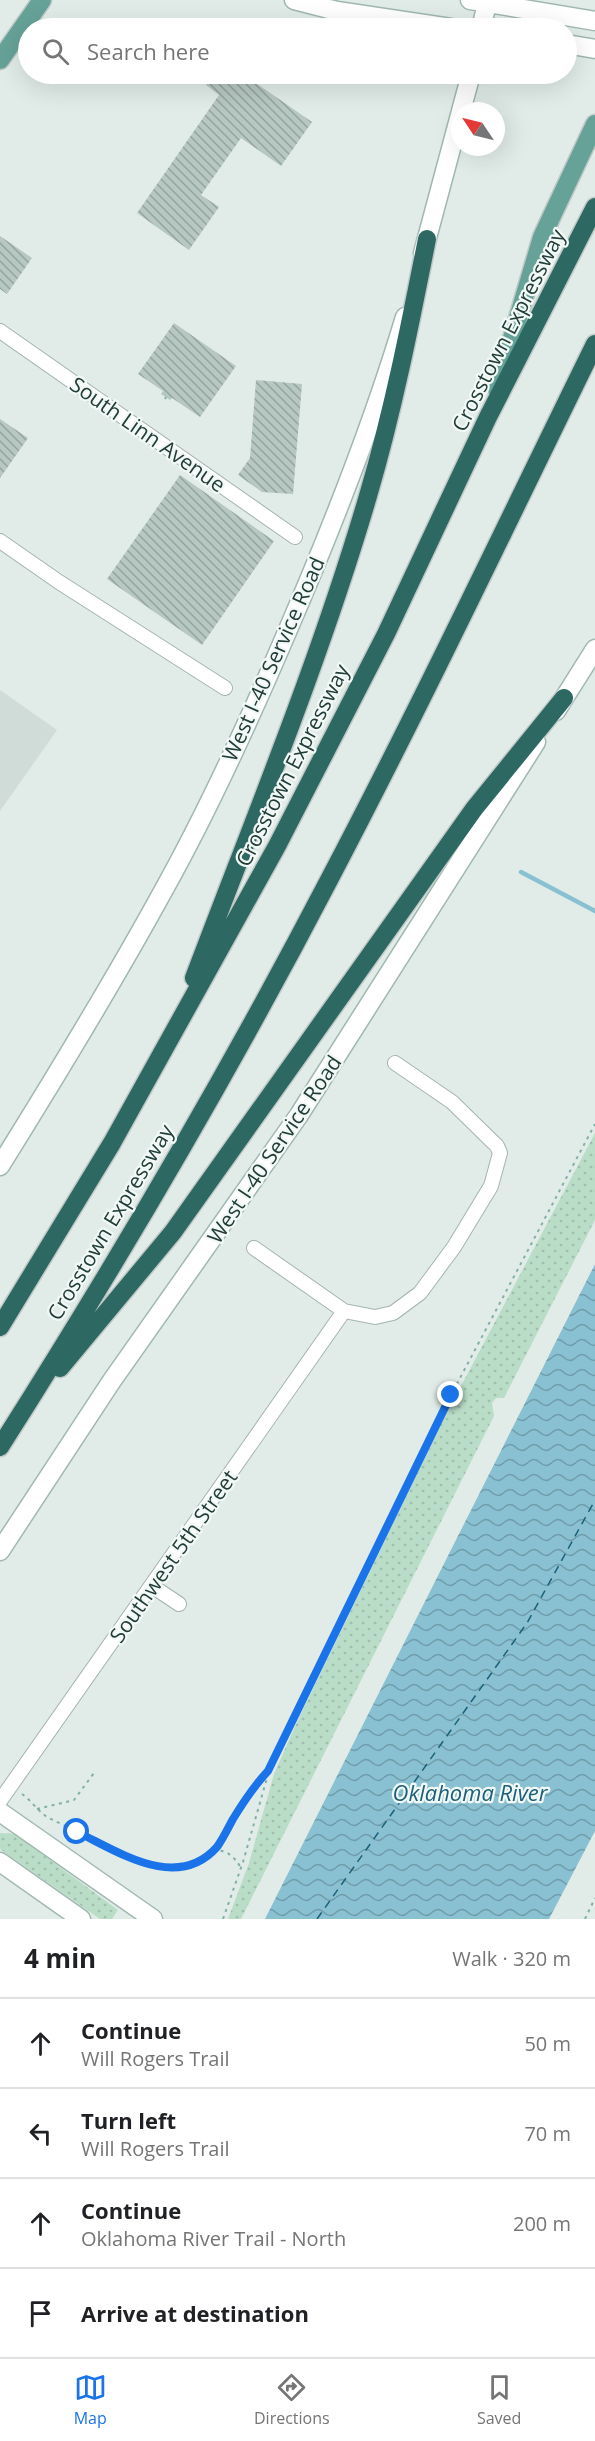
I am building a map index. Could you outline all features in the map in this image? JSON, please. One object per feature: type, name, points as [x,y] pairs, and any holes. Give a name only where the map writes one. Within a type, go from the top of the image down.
[{"type":"highway","name":"Crosstown Expressway","points":[[0,1327],[112,1143],[277,846],[369,666],[489,417],[595,207]]},
{"type":"highway","points":[[168,1045],[310,674],[339,590],[393,407],[427,239]]},
{"type":"highway","name":"Crosstown Expressway","points":[[0,1447],[142,1216],[327,884],[421,700],[595,344]]},
{"type":"highway","points":[[18,1418],[173,1232],[474,808],[564,698]]},
{"type":"main road","points":[[29,18],[42,0]]},
{"type":"main road","points":[[296,0],[337,11],[379,18]]},
{"type":"main road","points":[[481,18],[482,1],[595,21]]},
{"type":"main road","points":[[0,60],[18,34]]},
{"type":"main road","points":[[577,45],[595,48]]},
{"type":"main road","points":[[462,102],[465,84]]},
{"type":"main road","points":[[489,417],[542,237],[595,124]]},
{"type":"main road","name":"West I-40 Service Road","points":[[0,1166],[107,991],[163,892],[246,724],[310,579],[344,493],[390,363],[451,150]]},
{"type":"main road","name":"West I-40 Service Road","points":[[0,1551],[111,1382],[299,1115],[595,649]]},
{"type":"main road","points":[[0,1812],[153,1919]]},
{"type":"main road","points":[[0,1862],[81,1919]]},
{"type":"street","name":"South Linn Avenue","points":[[0,331],[295,537]]},
{"type":"street","points":[[0,541],[59,582],[225,688]]},
{"type":"street","points":[[254,1248],[344,1311],[375,1317],[393,1312],[420,1293],[468,1225],[491,1186],[500,1154],[497,1146],[452,1102],[395,1063]]},
{"type":"street","name":"Southwest 5th Street","points":[[0,1801],[344,1311]]},
{"type":"street","points":[[152,1586],[179,1604]]},
{"type":"path","points":[[222,1919],[241,1868],[268,1771],[451,1395],[595,1124]]},
{"type":"path","points":[[25,1796],[49,1818],[134,1860],[164,1869],[204,1858],[213,1850],[252,1788],[268,1771]]},
{"type":"path","points":[[37,1809],[74,1800],[94,1773]]},
{"type":"path","points":[[213,1850],[222,1850],[230,1854],[241,1868]]},
{"type":"path","points":[[585,1919],[595,1898]]},
{"type":"shaded area","points":[[0,690],[57,730],[0,811]]},
{"type":"green space","points":[[595,1133],[595,1220],[504,1398],[496,1398],[492,1403],[494,1416],[241,1919],[228,1919],[249,1863],[274,1774],[296,1724],[443,1420]]},
{"type":"green space","points":[[0,1833],[15,1834],[118,1910],[112,1919],[100,1919],[0,1849]]},
{"type":"water","name":"Oklahoma River","points":[[595,1264],[595,1831],[549,1919],[265,1919]]},
{"type":"building","points":[[257,84],[312,122],[281,166],[241,138],[201,195],[219,207],[189,250],[137,213],[219,95],[206,85]]},
{"type":"building","points":[[0,236],[32,258],[7,294],[0,289]]},
{"type":"building","points":[[174,323],[236,366],[200,417],[172,398],[170,400],[161,394],[163,391],[138,374]]},
{"type":"building","points":[[256,380],[302,384],[293,494],[262,492],[238,475],[250,458]]},
{"type":"building","points":[[0,419],[28,438],[0,478]]},
{"type":"building","points":[[180,475],[274,541],[202,645],[107,579]]},
{"type":"waterway","points":[[521,872],[595,911]]},
{"type":"ferry route","points":[[317,1919],[527,1623],[595,1500]]},
{"type":"route","points":[[77,1832],[134,1860],[164,1869],[204,1858],[217,1846],[252,1788],[268,1771],[451,1395]]}]
